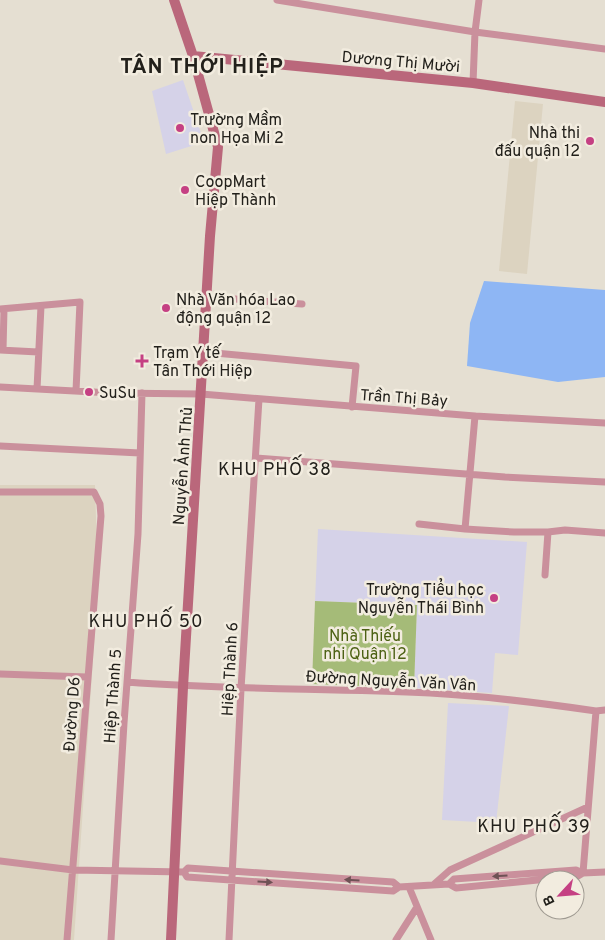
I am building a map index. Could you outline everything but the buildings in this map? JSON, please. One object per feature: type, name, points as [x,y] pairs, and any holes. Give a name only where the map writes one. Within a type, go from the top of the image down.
[{"type":"main road","name":"Nguyễn Ảnh Thủ","points":[[171,940],[179,872],[183,686],[210,236],[218,147],[193,56],[174,0]]},
{"type":"main road","name":"Dương Thị Mười","points":[[193,56],[473,83],[605,102]]},
{"type":"street","points":[[277,0],[475,32],[605,49]]},
{"type":"street","points":[[473,83],[475,32],[479,0]]},
{"type":"street","points":[[207,297],[302,304]]},
{"type":"street","points":[[38,352],[1,350],[2,309],[80,302],[76,391]]},
{"type":"street","points":[[37,389],[41,306]]},
{"type":"street","points":[[204,352],[356,366],[352,407]]},
{"type":"street","name":"Trần Thị Bảy","points":[[0,387],[201,394],[475,416],[605,423]]},
{"type":"street","name":"Hiệp Thành 5","points":[[111,940],[114,870],[138,534],[142,393]]},
{"type":"street","name":"Hiệp Thành 6","points":[[228,940],[259,400]]},
{"type":"street","points":[[464,529],[475,416]]},
{"type":"street","points":[[0,446],[140,453]]},
{"type":"street","points":[[256,458],[605,482]]},
{"type":"street","name":"Đường D6","points":[[0,492],[94,492],[100,504],[101,516],[67,940]]},
{"type":"street","points":[[419,524],[514,532],[565,530],[605,532]]},
{"type":"street","points":[[545,575],[548,532]]},
{"type":"street","points":[[0,674],[87,677]]},
{"type":"street","name":"Đường Nguyễn Văn Vân","points":[[127,682],[241,689],[430,693],[541,703],[596,711],[605,710]]},
{"type":"street","points":[[583,870],[596,711]]},
{"type":"street","points":[[432,885],[450,870],[588,807]]},
{"type":"street","points":[[0,861],[72,870],[179,872],[188,868],[393,882],[399,887]]},
{"type":"street","points":[[179,872],[187,877],[392,891],[399,887],[449,884],[456,888],[535,880]]},
{"type":"street","points":[[585,873],[605,872]]},
{"type":"street","points":[[409,887],[431,940]]},
{"type":"street","points":[[396,940],[416,907]]},
{"type":"shaded area","name":"Trường Mầm non Họa Mi 2","points":[[183,80],[204,142],[166,154],[152,91]]},
{"type":"shaded area","points":[[515,101],[543,104],[527,274],[499,271]]},
{"type":"shaded area","points":[[0,485],[95,485],[98,586],[74,940],[0,940]]},
{"type":"shaded area","points":[[318,529],[527,542],[518,655],[495,653],[492,693],[414,688],[417,605],[315,601]]},
{"type":"shaded area","points":[[448,703],[509,706],[496,823],[442,820]]},
{"type":"green space","name":"Nhà Thiếu nhi Quận 12","points":[[315,601],[417,605],[414,688],[312,684]]},
{"type":"water","points":[[484,281],[605,290],[605,377],[558,382],[467,366],[470,323]]},
{"type":"place","name":"Trường Mầm non Họa Mi 2","points":[[180,128]]},
{"type":"place","name":"Nhà thi đấu quận 12","points":[[590,141]]},
{"type":"place","name":"CoopMart Hiệp Thành","points":[[185,190]]},
{"type":"place","name":"Nhà Văn hóa Lao động quận 12","points":[[166,308]]},
{"type":"place","name":"Trạm Y tế Tân Thới Hiệp","points":[[142,361]]},
{"type":"place","name":"SuSu","points":[[89,392]]},
{"type":"place","name":"Trường Tiểu học Nguyễn Thái Bình","points":[[494,598]]},
{"type":"district","name":"TÂN THỚI HIỆP","points":[[202,66]]},
{"type":"district","name":"KHU PHỐ 38","points":[[275,469]]},
{"type":"district","name":"KHU PHỐ 50","points":[[146,621]]},
{"type":"district","name":"KHU PHỐ 39","points":[[534,826]]}]
